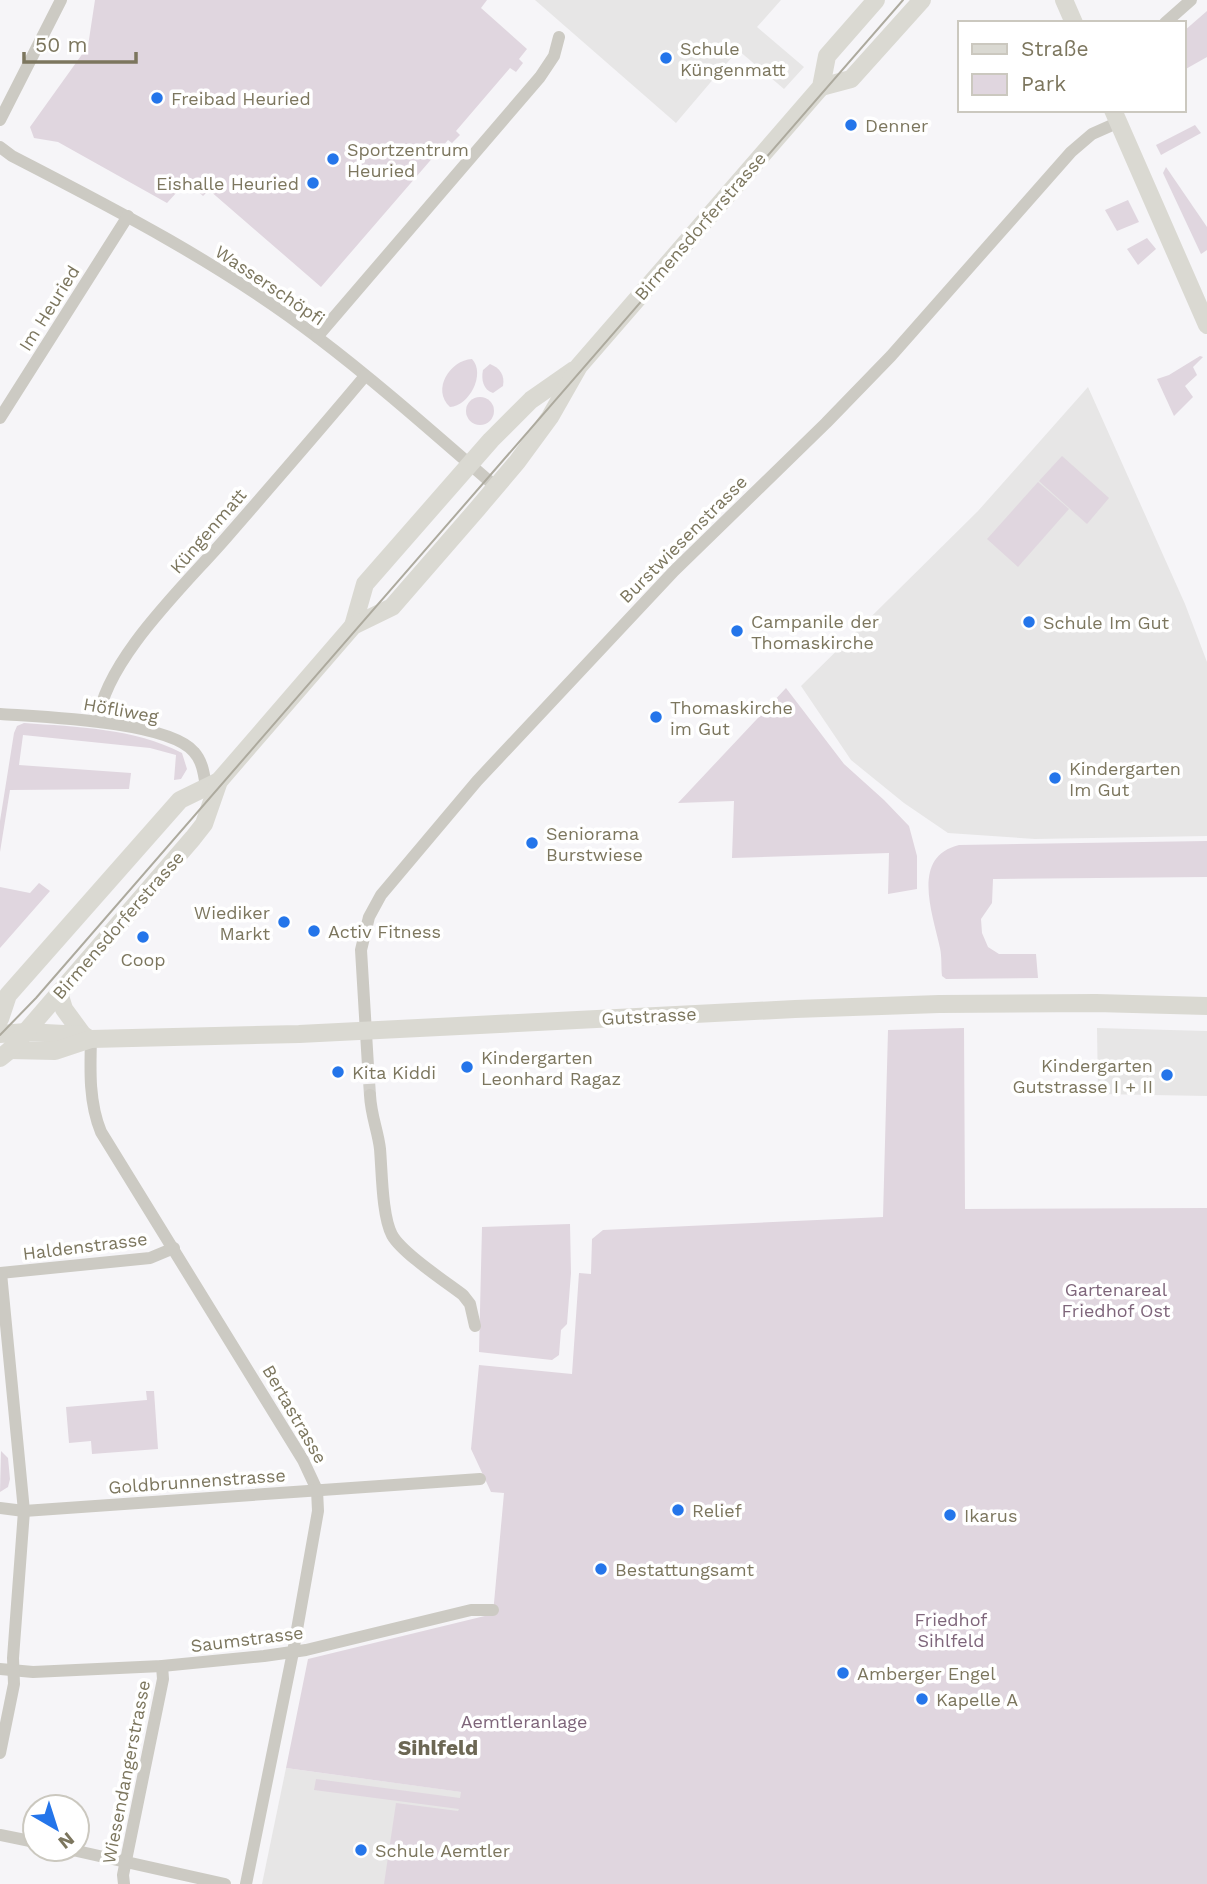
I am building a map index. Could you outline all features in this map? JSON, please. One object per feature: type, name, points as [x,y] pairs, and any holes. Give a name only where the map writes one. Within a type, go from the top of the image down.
[{"type":"main road","name":"Birmensdorferstrasse","points":[[0,1019],[8,995],[180,800],[213,784],[353,626],[391,607],[496,487],[550,417],[579,366],[821,87],[827,55],[876,0]]},
{"type":"main road","points":[[821,87],[851,79],[922,0]]},
{"type":"main road","points":[[1064,0],[1073,21]]},
{"type":"main road","points":[[1116,116],[1207,325]]},
{"type":"main road","name":"Birmensdorferstrasse","points":[[353,626],[365,584],[530,400],[579,366]]},
{"type":"main road","name":"Birmensdorferstrasse","points":[[5,1054],[204,824],[213,784]]},
{"type":"main road","points":[[59,993],[64,1009],[87,1037]]},
{"type":"main road","name":"Gutstrasse","points":[[0,1034],[26,1032],[119,1040],[939,1004],[1096,1003],[1207,1006]]},
{"type":"main road","name":"Gutstrasse","points":[[5,1054],[55,1051],[87,1037]]},
{"type":"street","points":[[0,120],[61,0]]},
{"type":"street","points":[[1167,21],[1191,0]]},
{"type":"street","points":[[317,337],[540,78],[554,56],[559,37]]},
{"type":"street","name":"Burstwiesenstrasse","points":[[368,1066],[361,950],[365,929],[381,895],[477,781],[674,571],[891,356],[1071,152],[1116,116]]},
{"type":"street","name":"Wasserschöpfi","points":[[0,147],[12,156],[128,216],[220,271],[317,337],[496,487]]},
{"type":"street","name":"Im Heuried","points":[[0,418],[128,216]]},
{"type":"street","name":"Küngenmatt","points":[[98,721],[100,704],[108,686],[145,632],[365,376]]},
{"type":"street","name":"Höfliweg","points":[[0,714],[98,721],[153,732],[182,742],[198,757],[213,784]]},
{"type":"street","name":"Bertastrasse","points":[[87,1037],[94,1116],[101,1132],[303,1460],[317,1490],[318,1511],[293,1652],[246,1884]]},
{"type":"street","points":[[370,1096],[371,1116],[380,1146],[384,1196],[393,1237],[463,1296],[470,1304],[475,1326]]},
{"type":"street","name":"Haldenstrasse","points":[[1,1273],[150,1258],[174,1248]]},
{"type":"street","points":[[0,1753],[14,1689],[24,1511],[1,1273]]},
{"type":"street","name":"Goldbrunnenstrasse","points":[[0,1508],[24,1511],[480,1479]]},
{"type":"street","name":"Saumstrasse","points":[[0,1669],[14,1671],[162,1666],[293,1652],[471,1610],[493,1610]]},
{"type":"street","name":"Wiesendangerstrasse","points":[[124,1884],[126,1861],[163,1679],[162,1666]]},
{"type":"street","points":[[0,1835],[21,1839]]},
{"type":"street","points":[[91,1854],[225,1884]]},
{"type":"shaded area","name":"Schule Küngenmatt","points":[[535,0],[781,0],[757,27],[804,67],[784,89],[738,50],[676,123]]},
{"type":"shaded area","name":"Schule Im Gut","points":[[1088,387],[1185,604],[1207,662],[1207,836],[1035,839],[948,833],[904,803],[851,760],[801,686],[978,511]]},
{"type":"shaded area","points":[[1097,1028],[1207,1031],[1207,1096],[1098,1094]]},
{"type":"shaded area","name":"Schule Aemtler","points":[[286,1768],[462,1792],[449,1884],[262,1884]]},
{"type":"green space","points":[[95,0],[487,0],[481,8],[527,49],[519,59],[523,63],[516,72],[510,68],[456,131],[460,135],[452,143],[448,140],[321,287],[209,190],[203,196],[187,181],[167,203],[58,142],[34,138],[30,127],[88,46]]},
{"type":"green space","points":[[1207,11],[1207,57],[1186,69],[1186,29]]},
{"type":"green space","points":[[1195,125],[1201,133],[1161,155],[1156,145]]},
{"type":"green space","points":[[1166,167],[1207,227],[1207,250],[1201,254],[1163,173]]},
{"type":"green space","points":[[1128,200],[1139,222],[1117,231],[1105,210]]},
{"type":"green space","points":[[1147,238],[1156,249],[1138,265],[1127,249]]},
{"type":"green space","points":[[1200,356],[1203,357],[1193,367],[1197,375],[1185,386],[1193,397],[1174,416],[1157,379],[1169,375]]},
{"type":"green space","points":[[472,359],[477,373],[473,388],[463,401],[450,407],[442,392],[446,377],[457,365]]},
{"type":"green space","points":[[490,364],[499,370],[503,378],[503,386],[493,393],[485,387],[483,380],[483,370]]},
{"type":"green space","points":[[480,397],[490,401],[494,411],[490,421],[480,425],[470,421],[466,411],[470,401]]},
{"type":"green space","points":[[1062,456],[1109,498],[1087,524],[1039,481]]},
{"type":"green space","points":[[1038,482],[1069,509],[1018,567],[987,539]]},
{"type":"green space","points":[[786,688],[844,764],[909,826],[917,856],[917,889],[888,894],[889,853],[732,858],[734,801],[678,803]]},
{"type":"green space","points":[[24,723],[105,730],[145,738],[182,753],[187,769],[181,779],[174,780],[176,755],[150,748],[23,735],[19,765],[131,773],[129,789],[10,790],[0,852],[0,821],[14,733],[17,726]]},
{"type":"green space","points":[[1207,841],[1207,877],[993,879],[992,903],[981,919],[982,933],[988,947],[999,954],[1036,954],[1038,978],[946,979],[942,976],[941,951],[928,888],[934,861],[944,851],[959,845]]},
{"type":"green space","points":[[39,883],[50,891],[0,948],[0,887],[30,893]]},
{"type":"green space","name":"Friedhof Sihlfeld","points":[[964,1028],[965,1209],[1207,1208],[1207,1884],[384,1884],[396,1803],[459,1809],[314,1790],[316,1779],[460,1798],[461,1792],[286,1768],[308,1659],[493,1614],[504,1493],[491,1492],[471,1449],[479,1365],[572,1374],[579,1273],[591,1274],[592,1239],[603,1230],[883,1217],[888,1030]]},
{"type":"green space","points":[[570,1224],[571,1273],[567,1324],[561,1330],[559,1355],[552,1360],[479,1352],[482,1227]]},
{"type":"green space","points":[[146,1391],[154,1391],[158,1449],[92,1454],[91,1441],[69,1443],[66,1407],[147,1400]]},
{"type":"green space","points":[[1,1451],[8,1458],[10,1479],[8,1487],[0,1492]]},
{"type":"tunnel","points":[[368,1066],[370,1095]]},
{"type":"tram line","points":[[0,1035],[36,998],[903,0]]},
{"type":"place","name":"Schule Küngenmatt","points":[[666,58]]},
{"type":"place","name":"Freibad Heuried","points":[[157,98]]},
{"type":"place","name":"Denner","points":[[851,125]]},
{"type":"place","name":"Sportzentrum Heuried","points":[[333,159]]},
{"type":"place","name":"Eishalle Heuried","points":[[313,183]]},
{"type":"place","name":"Schule Im Gut","points":[[1029,622]]},
{"type":"place","name":"Campanile der Thomaskirche","points":[[737,631]]},
{"type":"place","name":"Thomaskirche im Gut","points":[[656,717]]},
{"type":"place","name":"Kindergarten Im Gut","points":[[1055,778]]},
{"type":"place","name":"Seniorama Burstwiese","points":[[532,843]]},
{"type":"place","name":"Wiediker Markt","points":[[284,922]]},
{"type":"place","name":"Activ Fitness","points":[[314,931]]},
{"type":"place","name":"Coop","points":[[143,937]]},
{"type":"place","name":"Kindergarten Leonhard Ragaz","points":[[467,1067]]},
{"type":"place","name":"Kita Kiddi","points":[[338,1072]]},
{"type":"place","name":"Kindergarten Gutstrasse I + II","points":[[1167,1075]]},
{"type":"place","name":"Relief","points":[[678,1510]]},
{"type":"place","name":"Ikarus","points":[[950,1515]]},
{"type":"place","name":"Bestattungsamt","points":[[601,1569]]},
{"type":"place","name":"Amberger Engel","points":[[843,1673]]},
{"type":"place","name":"Kapelle A","points":[[922,1699]]},
{"type":"place","name":"Schule Aemtler","points":[[361,1850]]},
{"type":"district","name":"Sihlfeld","points":[[438,1747]]},
{"type":"park label","name":"Gartenareal Friedhof Ost","points":[[1116,1299]]},
{"type":"park label","name":"Aemtleranlage","points":[[524,1721]]}]
